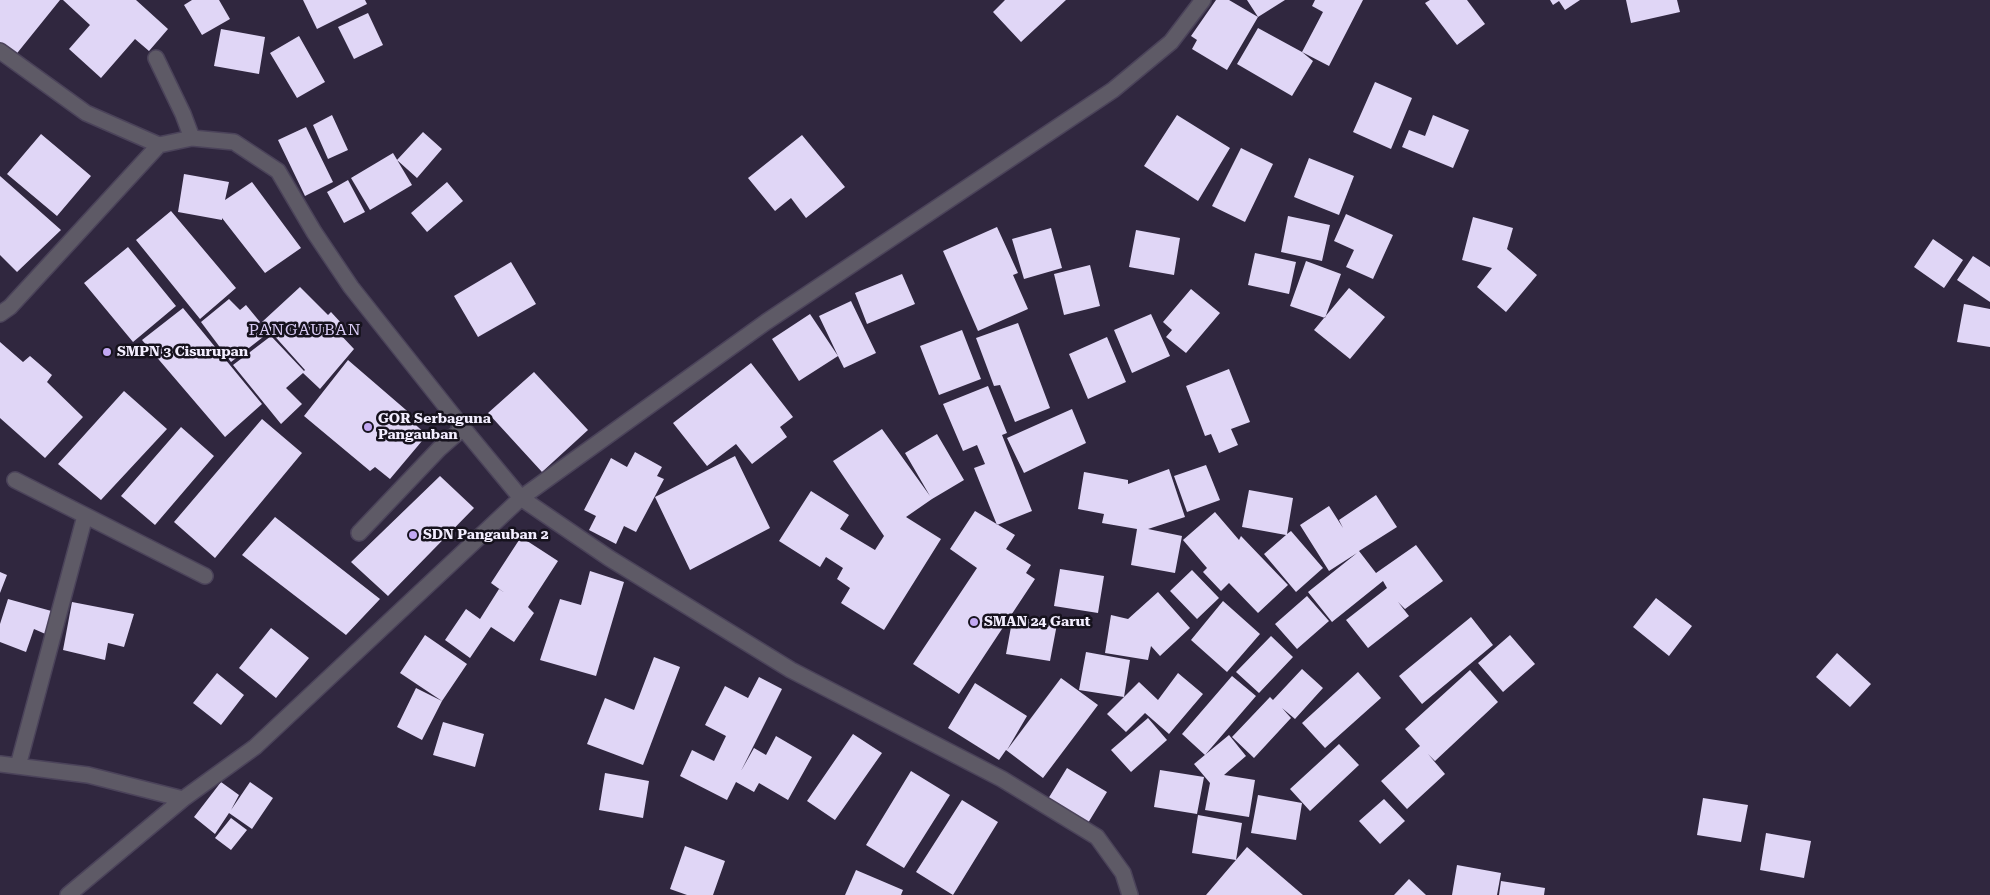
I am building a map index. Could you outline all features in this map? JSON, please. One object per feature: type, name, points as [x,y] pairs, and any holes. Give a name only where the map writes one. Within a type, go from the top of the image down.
[{"type":"street","points":[[68,895],[183,799],[255,746],[521,498],[766,322],[1113,90],[1171,42],[1203,0]]},
{"type":"street","points":[[0,51],[86,114],[159,145],[192,138],[234,142],[278,171],[314,232],[351,287],[521,498],[609,558],[791,670],[1002,780],[1097,837],[1123,873],[1130,895]]},
{"type":"street","points":[[156,58],[183,114],[192,138]]},
{"type":"street","points":[[0,314],[10,307],[159,145]]},
{"type":"street","points":[[359,533],[439,449],[463,428]]},
{"type":"street","points":[[15,480],[205,576]]},
{"type":"street","points":[[18,766],[85,516]]},
{"type":"street","points":[[0,764],[88,775],[183,799]]},
{"type":"building","points":[[0,0],[60,0],[14,57],[0,46]]},
{"type":"building","points":[[63,0],[136,0],[168,29],[149,51],[135,39],[101,78],[69,49],[90,25]]},
{"type":"building","points":[[192,0],[219,0],[230,19],[202,35],[184,5]]},
{"type":"building","points":[[303,0],[365,0],[367,4],[317,29]]},
{"type":"building","points":[[1005,0],[1066,0],[1021,42],[993,12]]},
{"type":"building","points":[[1216,0],[1229,0],[1258,17],[1227,70],[1192,49],[1197,40],[1191,36]]},
{"type":"building","points":[[1247,0],[1285,0],[1258,17]]},
{"type":"building","points":[[1315,0],[1363,0],[1329,66],[1302,52],[1323,12],[1312,6]]},
{"type":"building","points":[[1430,0],[1467,0],[1485,24],[1457,45],[1425,3]]},
{"type":"building","points":[[1550,0],[1580,0],[1565,10],[1559,1],[1553,5]]},
{"type":"building","points":[[1626,0],[1677,0],[1680,12],[1631,23]]},
{"type":"building","points":[[368,13],[383,45],[354,59],[338,27]]},
{"type":"building","points":[[1258,28],[1302,52],[1313,61],[1292,96],[1237,64]]},
{"type":"building","points":[[221,29],[265,37],[259,74],[214,66]]},
{"type":"building","points":[[299,36],[325,82],[297,98],[270,53]]},
{"type":"building","points":[[1375,82],[1412,98],[1391,149],[1353,132]]},
{"type":"building","points":[[332,115],[348,150],[328,159],[313,125]]},
{"type":"building","points":[[1177,115],[1230,148],[1198,201],[1144,166]]},
{"type":"building","points":[[1433,115],[1469,130],[1453,168],[1402,147],[1409,130],[1425,136]]},
{"type":"building","points":[[306,127],[333,182],[305,196],[278,140]]},
{"type":"building","points":[[423,132],[442,149],[417,178],[397,160]]},
{"type":"building","points":[[41,134],[91,176],[57,216],[7,174]]},
{"type":"building","points":[[802,135],[845,187],[806,218],[791,198],[775,211],[748,178]]},
{"type":"building","points":[[1241,148],[1273,164],[1245,222],[1212,206]]},
{"type":"building","points":[[393,153],[412,185],[370,210],[351,178]]},
{"type":"building","points":[[1309,158],[1354,176],[1339,215],[1294,197]]},
{"type":"building","points":[[184,174],[229,182],[225,200],[252,182],[301,248],[265,273],[222,218],[222,220],[178,212]]},
{"type":"building","points":[[0,176],[61,230],[17,272],[0,255]]},
{"type":"building","points":[[348,180],[365,212],[344,223],[327,192]]},
{"type":"building","points":[[447,182],[463,201],[427,232],[411,213]]},
{"type":"building","points":[[171,211],[236,288],[200,319],[136,240]]},
{"type":"building","points":[[1346,214],[1393,235],[1373,279],[1346,267],[1354,250],[1334,241]]},
{"type":"building","points":[[1288,216],[1330,225],[1322,261],[1281,252]]},
{"type":"building","points":[[1473,217],[1513,228],[1507,249],[1537,275],[1506,312],[1477,287],[1492,268],[1462,260]]},
{"type":"building","points":[[997,227],[1018,273],[1013,275],[1028,309],[978,331],[943,251]]},
{"type":"building","points":[[1051,228],[1062,268],[1024,279],[1012,239]]},
{"type":"building","points":[[1136,230],[1180,238],[1174,275],[1129,267]]},
{"type":"building","points":[[1933,239],[1963,260],[1944,288],[1914,267]]},
{"type":"building","points":[[128,247],[176,306],[133,342],[84,283]]},
{"type":"building","points":[[1255,253],[1296,262],[1289,294],[1248,285]]},
{"type":"building","points":[[1973,256],[1990,267],[1990,302],[1957,280]]},
{"type":"building","points":[[1306,261],[1341,274],[1325,318],[1290,306]]},
{"type":"building","points":[[511,262],[536,304],[478,337],[454,296]]},
{"type":"building","points":[[1090,265],[1100,306],[1064,315],[1054,274]]},
{"type":"building","points":[[902,274],[915,304],[867,324],[855,293]]},
{"type":"building","points":[[300,287],[328,315],[331,312],[343,325],[337,331],[354,349],[320,389],[303,373],[286,388],[302,404],[281,424],[233,365],[271,336],[305,370],[262,322]]},
{"type":"building","points":[[1349,288],[1385,317],[1350,359],[1314,330]]},
{"type":"building","points":[[1191,289],[1220,313],[1186,353],[1166,337],[1172,330],[1163,322]]},
{"type":"building","points":[[229,299],[240,310],[246,305],[260,322],[255,328],[263,337],[231,362],[201,322]]},
{"type":"building","points":[[851,301],[876,353],[844,368],[819,316]]},
{"type":"building","points":[[1964,304],[1990,309],[1990,347],[1957,342]]},
{"type":"building","points":[[183,308],[262,404],[225,437],[142,340]]},
{"type":"building","points":[[810,314],[838,356],[799,381],[772,339]]},
{"type":"building","points":[[1151,314],[1170,356],[1132,373],[1114,330]]},
{"type":"building","points":[[1018,323],[1050,408],[1015,422],[1000,385],[994,386],[976,338]]},
{"type":"building","points":[[962,330],[981,379],[939,395],[920,346]]},
{"type":"building","points":[[1107,337],[1126,382],[1088,399],[1069,354]]},
{"type":"building","points":[[0,342],[23,362],[30,356],[52,375],[47,382],[83,417],[45,458],[0,418]]},
{"type":"building","name":"GOR Serbaguna Pangauban","points":[[348,360],[413,416],[409,419],[427,435],[390,479],[375,467],[370,471],[304,416]]},
{"type":"building","points":[[751,363],[793,417],[780,427],[787,437],[752,464],[736,444],[707,466],[673,423]]},
{"type":"building","points":[[1229,369],[1250,422],[1231,429],[1238,445],[1219,453],[1211,434],[1205,436],[1186,386]]},
{"type":"building","points":[[534,372],[588,430],[542,472],[488,413]]},
{"type":"building","points":[[988,386],[1007,433],[1002,435],[1032,511],[997,525],[974,468],[985,464],[977,445],[963,451],[943,404]]},
{"type":"building","points":[[124,391],[167,429],[101,500],[58,464]]},
{"type":"building","points":[[1072,409],[1086,443],[1024,473],[1007,438]]},
{"type":"building","points":[[262,419],[302,453],[215,558],[174,522]]},
{"type":"building","points":[[181,427],[214,456],[155,525],[121,496]]},
{"type":"building","points":[[882,429],[930,496],[905,453],[937,434],[964,480],[906,517],[941,539],[884,630],[841,603],[850,588],[837,579],[843,568],[826,557],[820,567],[779,541],[811,491],[849,515],[840,529],[875,550],[884,536],[833,461]]},
{"type":"building","points":[[635,452],[662,467],[657,476],[664,479],[636,532],[624,526],[616,544],[589,530],[596,516],[584,510],[611,458],[627,467]]},
{"type":"building","points":[[735,456],[770,528],[690,570],[655,497]]},
{"type":"building","points":[[1206,465],[1220,500],[1187,512],[1174,476]]},
{"type":"building","points":[[1169,469],[1185,517],[1148,529],[1182,536],[1175,573],[1131,565],[1137,529],[1102,523],[1104,514],[1078,509],[1084,472],[1128,480],[1128,484]]},
{"type":"building","name":"SDN Pangauban 2","points":[[440,476],[474,508],[388,596],[351,562]]},
{"type":"building","points":[[1249,490],[1293,498],[1287,534],[1291,531],[1323,568],[1296,592],[1264,554],[1286,535],[1242,527]]},
{"type":"building","points":[[1376,495],[1397,527],[1359,551],[1376,573],[1416,545],[1443,581],[1405,609],[1398,602],[1409,616],[1368,648],[1346,620],[1387,588],[1383,581],[1332,622],[1308,592],[1357,553],[1329,571],[1300,525],[1329,506],[1343,528],[1339,520]]},
{"type":"building","name":"SMAN 24 Garut","points":[[975,511],[1015,535],[1006,549],[1031,565],[1026,573],[1035,579],[959,694],[913,664],[977,568],[950,549]]},
{"type":"building","points":[[1215,512],[1239,540],[1241,536],[1288,585],[1258,613],[1229,583],[1221,591],[1203,572],[1207,568],[1183,540]]},
{"type":"building","points":[[275,517],[380,599],[346,635],[242,555]]},
{"type":"building","points":[[521,537],[558,561],[528,607],[534,613],[514,642],[491,627],[470,658],[445,640],[466,609],[480,619],[499,589],[505,593],[491,583]]},
{"type":"building","points":[[1060,569],[1104,576],[1098,613],[1054,606]]},
{"type":"building","points":[[1192,570],[1219,598],[1197,619],[1170,591]]},
{"type":"building","points":[[590,571],[624,582],[596,676],[540,660],[560,599],[581,605]]},
{"type":"building","points":[[0,572],[7,575],[0,593]]},
{"type":"building","points":[[1158,592],[1190,628],[1160,656],[1151,646],[1148,660],[1105,653],[1111,615],[1128,619]]},
{"type":"building","points":[[1307,596],[1329,621],[1297,649],[1275,624]]},
{"type":"building","points":[[1656,598],[1692,626],[1669,656],[1633,627]]},
{"type":"building","points":[[8,599],[55,612],[50,636],[34,629],[26,652],[0,642],[0,624]]},
{"type":"building","points":[[1223,601],[1260,634],[1227,672],[1191,640]]},
{"type":"building","points":[[72,602],[134,614],[124,647],[108,643],[105,660],[63,650]]},
{"type":"building","points":[[1013,616],[1057,624],[1050,661],[1006,654]]},
{"type":"building","points":[[1471,617],[1493,645],[1422,704],[1399,676]]},
{"type":"building","points":[[271,628],[309,658],[276,698],[239,668]]},
{"type":"building","points":[[425,635],[467,664],[442,701],[400,673]]},
{"type":"building","points":[[1510,635],[1535,664],[1503,692],[1478,663]]},
{"type":"building","points":[[1271,636],[1293,657],[1259,693],[1236,672]]},
{"type":"building","points":[[1086,652],[1130,660],[1124,697],[1079,690]]},
{"type":"building","points":[[1837,653],[1871,684],[1850,707],[1816,677]]},
{"type":"building","points":[[654,657],[680,667],[643,765],[587,744],[605,698],[634,710]]},
{"type":"building","points":[[1302,669],[1323,688],[1295,719],[1282,708],[1291,718],[1254,758],[1232,737],[1270,697],[1273,700]]},
{"type":"building","points":[[1470,670],[1498,702],[1435,761],[1428,754],[1445,774],[1407,809],[1381,781],[1420,746],[1405,729]]},
{"type":"building","points":[[1358,672],[1381,698],[1325,748],[1302,723]]},
{"type":"building","points":[[217,673],[244,695],[221,725],[193,703]]},
{"type":"building","points":[[1178,673],[1203,694],[1169,734],[1145,713],[1126,732],[1107,714],[1139,682],[1158,700]]},
{"type":"building","points":[[1232,676],[1256,696],[1205,755],[1182,734]]},
{"type":"building","points":[[759,677],[782,689],[741,771],[754,748],[766,755],[776,736],[812,757],[788,800],[759,783],[754,792],[736,782],[727,800],[680,776],[692,750],[714,761],[726,736],[705,725],[725,686],[748,698]]},
{"type":"building","points":[[1061,678],[1098,705],[1043,778],[1006,750],[999,760],[948,728],[975,683],[1027,716],[1007,750]]},
{"type":"building","points":[[416,688],[442,701],[422,740],[397,727]]},
{"type":"building","points":[[1148,718],[1167,740],[1131,772],[1111,750]]},
{"type":"building","points":[[443,722],[484,734],[475,767],[433,755]]},
{"type":"building","points":[[853,734],[882,753],[835,820],[807,801]]},
{"type":"building","points":[[1229,735],[1246,756],[1224,775],[1255,780],[1249,817],[1205,810],[1210,783],[1194,764]]},
{"type":"building","points":[[1339,744],[1359,765],[1310,811],[1290,789]]},
{"type":"building","points":[[1067,768],[1107,792],[1088,823],[1048,799]]},
{"type":"building","points":[[1160,770],[1204,777],[1197,814],[1154,807]]},
{"type":"building","points":[[911,771],[950,795],[904,868],[866,845]]},
{"type":"building","points":[[605,773],[649,781],[643,818],[599,810]]},
{"type":"building","points":[[221,782],[239,795],[231,810],[250,782],[273,798],[252,829],[229,813],[215,834],[194,817]]},
{"type":"building","points":[[1258,795],[1302,803],[1296,840],[1251,833]]},
{"type":"building","points":[[1703,798],[1748,805],[1741,842],[1697,835]]},
{"type":"building","points":[[1384,799],[1405,821],[1380,844],[1359,821]]},
{"type":"building","points":[[962,800],[998,822],[953,895],[916,872]]},
{"type":"building","points":[[1198,815],[1242,823],[1236,860],[1192,853]]},
{"type":"building","points":[[231,818],[247,830],[231,850],[215,838]]},
{"type":"building","points":[[1766,833],[1811,841],[1804,878],[1760,870]]},
{"type":"building","points":[[685,846],[725,861],[713,895],[687,895],[670,889]]},
{"type":"building","points":[[1247,847],[1303,895],[1206,895]]},
{"type":"building","points":[[1457,865],[1501,873],[1497,895],[1452,895]]},
{"type":"building","points":[[856,870],[903,890],[901,895],[845,895]]},
{"type":"building","points":[[1409,879],[1426,895],[1394,895]]},
{"type":"building","points":[[1501,881],[1545,888],[1544,895],[1499,895]]},
{"type":"place","name":"SMPN 3 Cisurupan","points":[[107,352]]},
{"type":"place","name":"GOR Serbaguna Pangauban","points":[[368,427]]},
{"type":"place","name":"SDN Pangauban 2","points":[[413,535]]},
{"type":"place","name":"SMAN 24 Garut","points":[[974,622]]},
{"type":"district","name":"PANGAUBAN","points":[[305,330]]}]
